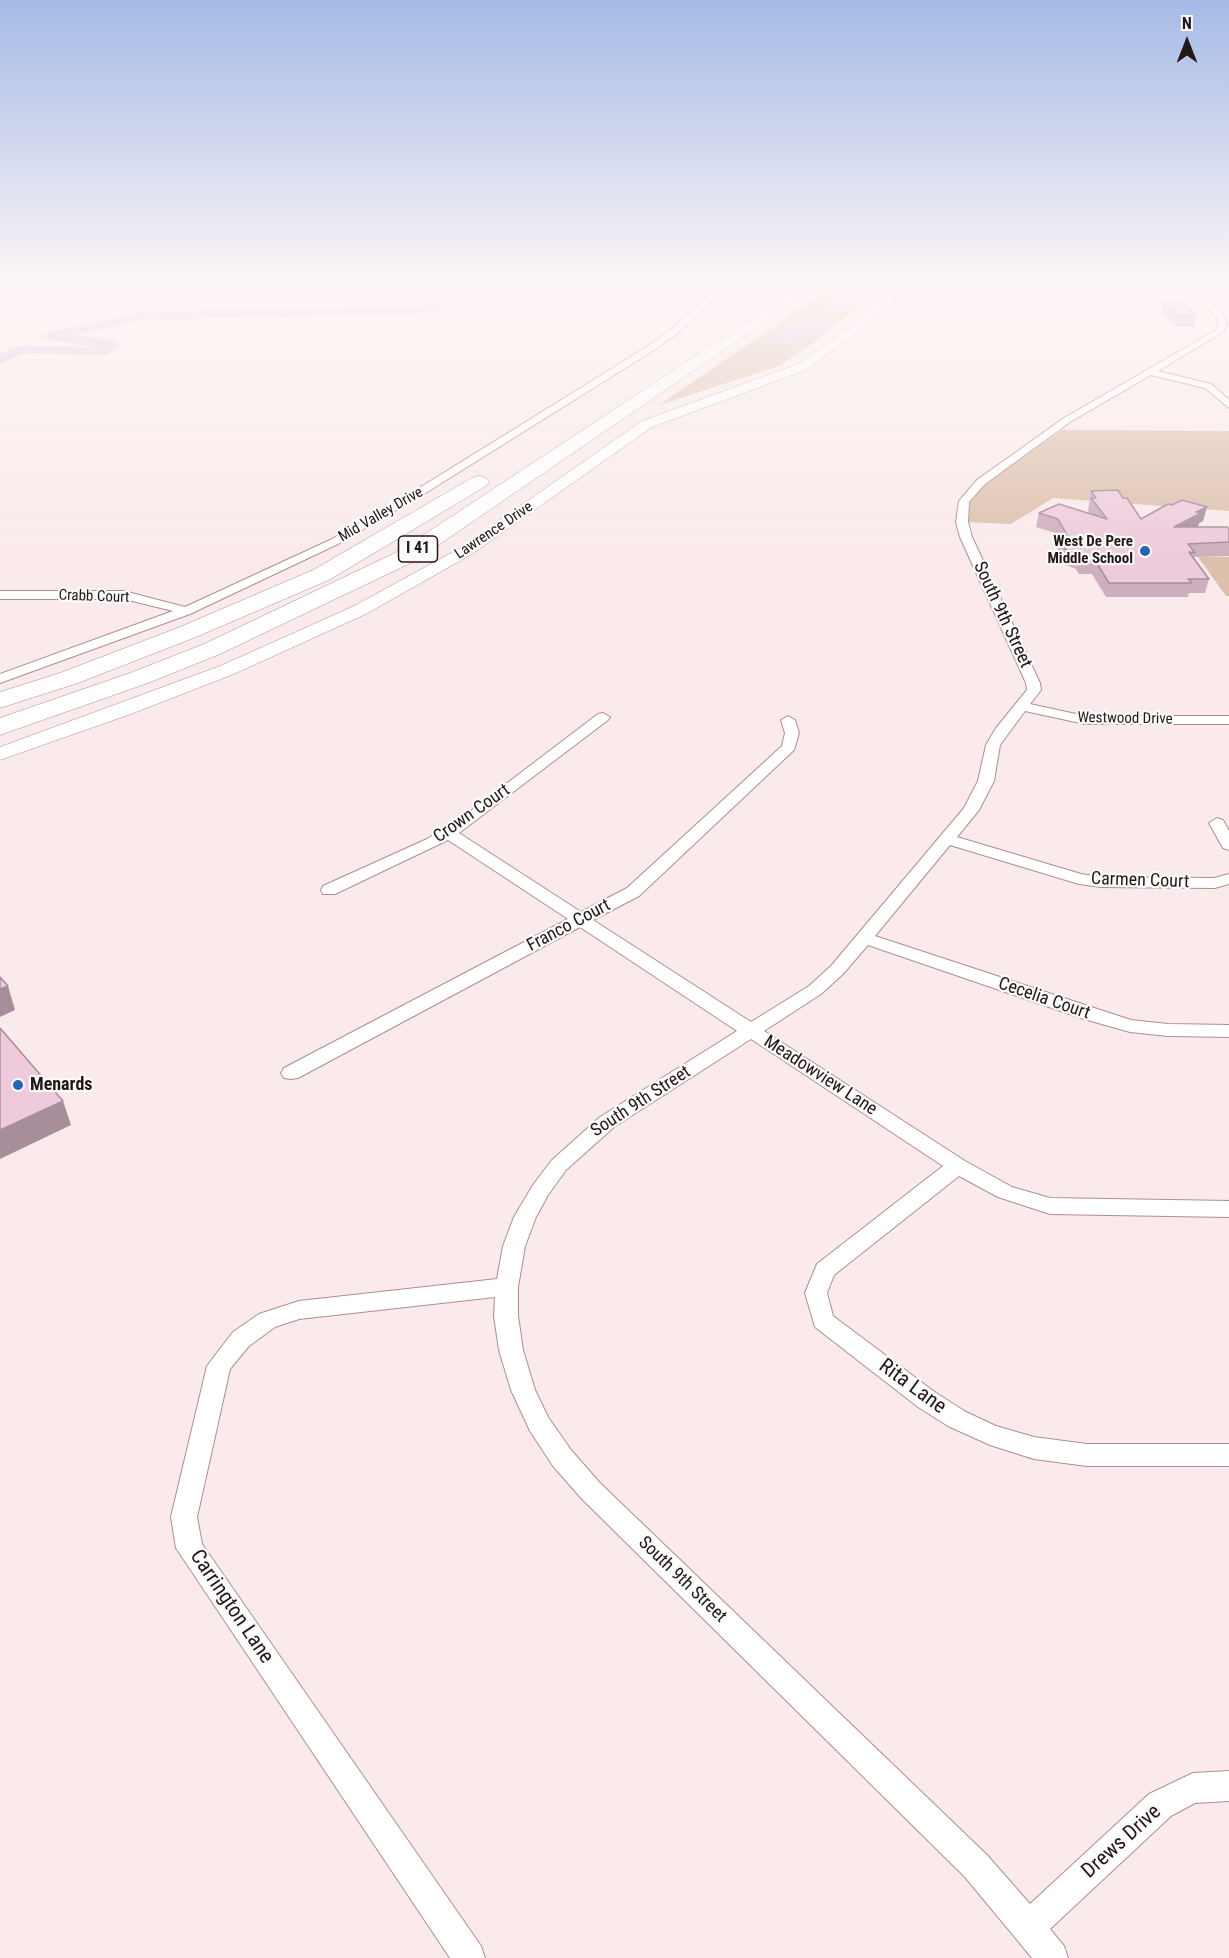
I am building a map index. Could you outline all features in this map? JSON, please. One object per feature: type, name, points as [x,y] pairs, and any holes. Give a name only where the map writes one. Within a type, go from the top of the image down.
[{"type":"highway","name":"I 41","points":[[536,445],[649,375]]},
{"type":"highway","name":"I 41","points":[[0,727],[139,678],[212,649],[407,556],[665,375]]},
{"type":"highway","name":"I 41","points":[[0,700],[69,678],[188,632],[321,575],[449,501],[497,470]]},
{"type":"main road","name":"Lawrence Drive","points":[[0,754],[227,670],[352,614],[466,551],[647,424],[779,375]]},
{"type":"street","name":"Mid Valley Drive","points":[[0,679],[186,611],[334,542],[420,492],[606,375]]},
{"type":"street","name":"South 9th Street","points":[[1052,1958],[1029,1927],[976,1866],[591,1491],[562,1458],[539,1424],[523,1390],[511,1350],[506,1316],[507,1287],[514,1246],[525,1217],[540,1190],[559,1165],[607,1122],[815,990],[837,970],[865,938],[948,839],[981,795],[993,745],[1001,731],[1034,690],[1033,683],[966,537],[962,522],[963,503],[981,482],[1067,420],[1144,375]]},
{"type":"street","points":[[1164,375],[1208,386],[1229,405]]},
{"type":"street","name":"Crabb Court","points":[[0,595],[124,595],[186,611]]},
{"type":"street","name":"Westwood Drive","points":[[1022,706],[1085,720],[1229,720]]},
{"type":"street","name":"Crown Court","points":[[329,890],[448,833],[466,822],[603,717]]},
{"type":"street","name":"Franco Court","points":[[291,1072],[633,892],[789,747],[792,733],[788,720]]},
{"type":"street","points":[[1217,823],[1229,845]]},
{"type":"street","name":"Meadowview Lane","points":[[448,833],[958,1166],[1005,1192],[1050,1206],[1229,1209]]},
{"type":"street","name":"Carmen Court","points":[[948,839],[1078,879],[1101,882],[1215,883],[1229,879]]},
{"type":"street","name":"Cecelia Court","points":[[865,938],[1091,1016],[1130,1026],[1229,1030]]},
{"type":"street","name":"Rita Lane","points":[[958,1166],[825,1269],[816,1293],[823,1321],[927,1400],[990,1436],[1034,1448],[1087,1455],[1229,1455]]},
{"type":"street","name":"Carrington Lane","points":[[469,1958],[189,1548],[184,1517],[219,1366],[241,1340],[267,1320],[299,1310],[507,1287]]},
{"type":"street","name":"Drews Drive","points":[[1029,1927],[1160,1805],[1193,1788],[1229,1786]]},
{"type":"shaded area","points":[[702,375],[750,375],[659,405]]},
{"type":"shaded area","points":[[1062,430],[1229,431],[1229,511],[1053,498],[1011,524],[965,522],[967,504],[986,482]]},
{"type":"shaded area","points":[[1198,557],[1229,557],[1229,596],[1226,596]]},
{"type":"building","name":"West De Pere Middle School","points":[[1118,490],[1123,498],[1127,498],[1141,519],[1168,504],[1172,505],[1182,500],[1207,507],[1196,512],[1201,513],[1174,527],[1227,527],[1229,529],[1229,542],[1188,544],[1195,553],[1189,552],[1209,579],[1188,579],[1192,583],[1109,583],[1095,560],[1081,559],[1079,555],[1065,549],[1059,539],[1067,535],[1058,519],[1039,513],[1059,504],[1107,519],[1091,498],[1096,498],[1091,491]]},
{"type":"building","points":[[0,977],[8,986],[0,989]]},
{"type":"building","points":[[0,1028],[63,1101],[0,1130]]},
{"type":"place","name":"West De Pere Middle School","points":[[1145,551]]},
{"type":"place","name":"Menards","points":[[18,1085]]}]
